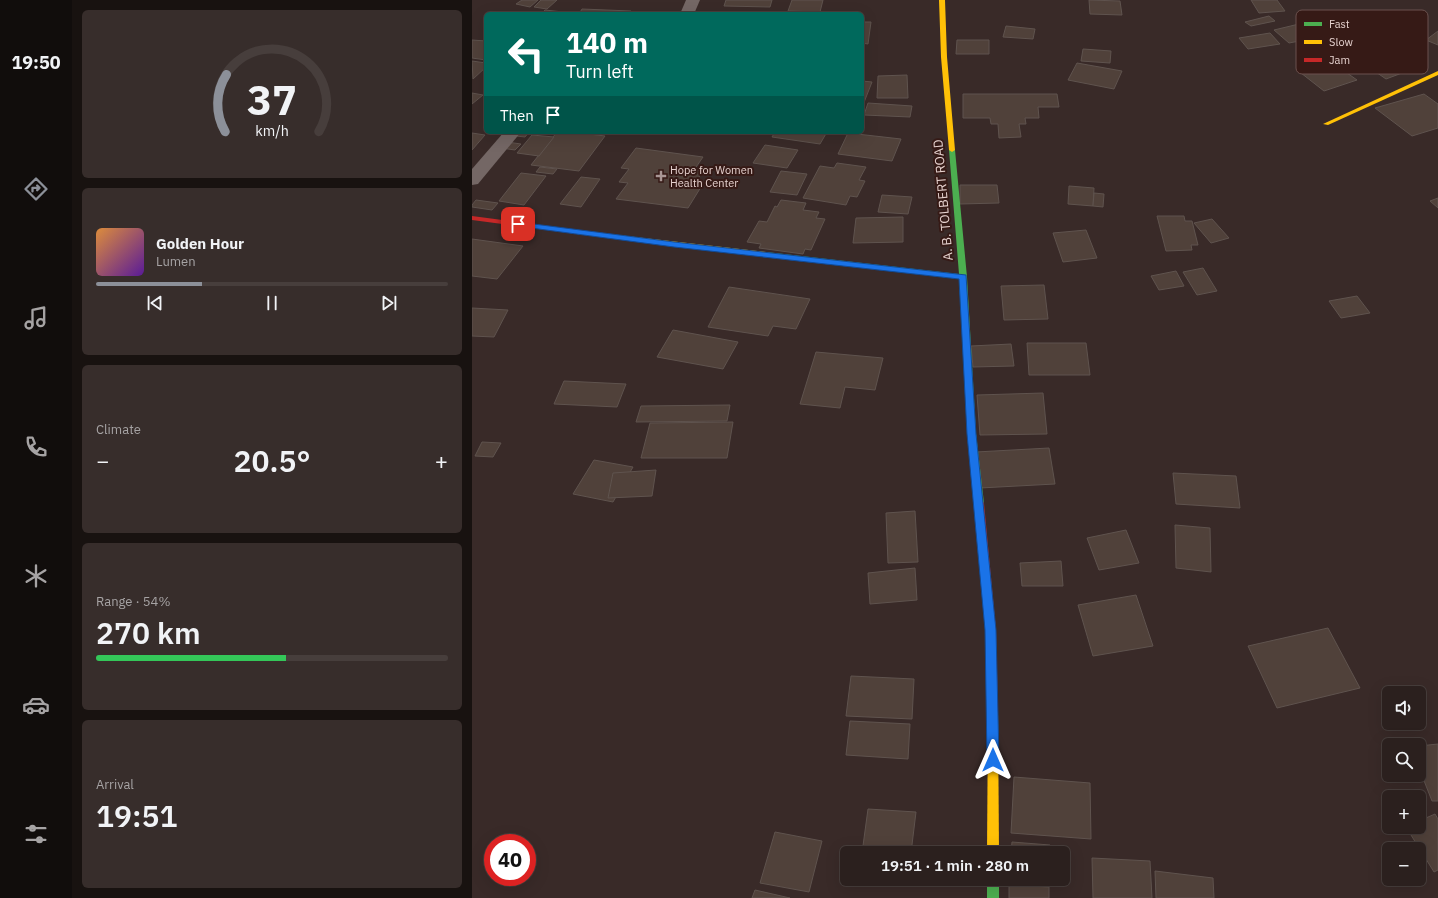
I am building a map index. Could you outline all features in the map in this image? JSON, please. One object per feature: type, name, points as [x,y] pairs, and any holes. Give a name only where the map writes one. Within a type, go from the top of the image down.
[{"type":"street","points":[[687,12],[693,0]]},
{"type":"street","name":"A. B. TOLBERT ROAD","points":[[942,0],[944,57],[963,277],[972,434],[991,630],[993,697],[993,846]]},
{"type":"street","points":[[1326,124],[1438,73]]},
{"type":"street","points":[[472,180],[511,134]]},
{"type":"street","points":[[472,218],[674,244],[963,277]]},
{"type":"street","points":[[993,886],[993,898]]},
{"type":"building","points":[[522,0],[538,0],[530,7],[516,4]]},
{"type":"building","points":[[541,0],[557,0],[547,9],[534,7]]},
{"type":"building","points":[[726,0],[772,0],[770,7],[724,6]]},
{"type":"building","points":[[792,0],[823,0],[820,12],[788,11]]},
{"type":"building","points":[[1089,0],[1120,1],[1122,15],[1090,14]]},
{"type":"building","points":[[1251,0],[1277,0],[1285,11],[1259,13]]},
{"type":"building","points":[[582,9],[631,11],[630,12],[580,12]]},
{"type":"building","points":[[545,10],[563,12],[543,12]]},
{"type":"building","points":[[1269,16],[1275,21],[1251,26],[1245,22]]},
{"type":"building","points":[[864,22],[871,22],[868,44],[864,43]]},
{"type":"building","points":[[1296,25],[1296,42],[1289,43],[1274,30]]},
{"type":"building","points":[[1006,26],[1035,29],[1033,39],[1003,37]]},
{"type":"building","points":[[1438,31],[1438,45],[1428,41],[1428,38]]},
{"type":"building","points":[[1270,33],[1280,44],[1248,49],[1239,38]]},
{"type":"building","points":[[472,40],[484,41],[484,60],[472,58]]},
{"type":"building","points":[[957,40],[989,40],[989,54],[956,54]]},
{"type":"building","points":[[1083,49],[1111,51],[1110,63],[1081,61]]},
{"type":"building","points":[[472,61],[484,63],[484,69],[473,79]]},
{"type":"building","points":[[1077,63],[1122,71],[1114,89],[1068,80]]},
{"type":"building","points":[[1302,74],[1349,74],[1357,80],[1324,91]]},
{"type":"building","points":[[1379,74],[1399,74],[1386,79]]},
{"type":"building","points":[[907,75],[908,98],[877,98],[878,76]]},
{"type":"building","points":[[864,81],[872,82],[864,102]]},
{"type":"building","points":[[472,93],[483,95],[472,104]]},
{"type":"building","points":[[963,94],[1057,94],[1059,107],[1038,107],[1039,118],[1025,118],[1026,124],[1019,124],[1021,137],[999,138],[998,124],[991,124],[990,118],[963,118]]},
{"type":"building","points":[[1424,94],[1438,104],[1438,128],[1412,136],[1375,108]]},
{"type":"building","points":[[868,103],[912,106],[910,117],[864,115]]},
{"type":"building","points":[[472,133],[485,135],[472,150]]},
{"type":"building","points":[[518,134],[527,134],[525,137],[516,136]]},
{"type":"building","points":[[555,134],[589,134],[605,136],[579,171],[531,165]]},
{"type":"building","points":[[774,134],[826,134],[820,144],[772,137]]},
{"type":"building","points":[[848,134],[901,139],[892,161],[838,154]]},
{"type":"building","points":[[532,135],[554,137],[539,156],[517,153]]},
{"type":"building","points":[[507,142],[521,144],[515,150],[501,148]]},
{"type":"building","points":[[765,145],[798,150],[787,168],[753,163]]},
{"type":"building","name":"Hope for Women Health Center","points":[[636,148],[703,157],[694,170],[703,171],[693,186],[701,187],[688,208],[616,199],[628,183],[619,182],[629,169],[621,168]]},
{"type":"building","points":[[837,163],[866,167],[859,180],[865,181],[857,197],[850,196],[846,205],[803,198],[820,166],[834,168]]},
{"type":"building","points":[[540,167],[557,169],[553,174],[536,172]]},
{"type":"building","points":[[781,171],[807,174],[797,195],[770,192]]},
{"type":"building","points":[[521,173],[546,176],[524,205],[499,201]]},
{"type":"building","points":[[581,177],[600,179],[581,207],[560,204]]},
{"type":"building","points":[[960,185],[997,185],[999,203],[960,204]]},
{"type":"building","points":[[1069,186],[1094,188],[1093,206],[1068,204]]},
{"type":"building","points":[[1094,193],[1104,194],[1103,207],[1093,206]]},
{"type":"building","points":[[882,195],[912,197],[908,214],[878,212]]},
{"type":"building","points":[[1438,198],[1438,208],[1430,201]]},
{"type":"building","points":[[476,200],[498,203],[492,210],[472,207]]},
{"type":"building","points":[[781,200],[806,203],[803,210],[819,212],[816,218],[825,219],[811,250],[805,249],[803,254],[759,248],[761,244],[747,242],[759,221],[767,222],[775,206],[777,207]]},
{"type":"building","points":[[1157,216],[1184,216],[1185,221],[1192,221],[1198,245],[1191,245],[1192,250],[1166,251]]},
{"type":"building","points":[[903,217],[903,242],[853,243],[856,218]]},
{"type":"building","points":[[1212,219],[1229,238],[1211,243],[1194,223]]},
{"type":"building","points":[[1086,230],[1097,258],[1063,262],[1053,233]]},
{"type":"building","points":[[472,239],[523,246],[497,279],[472,276]]},
{"type":"building","points":[[1203,268],[1217,291],[1197,295],[1183,272]]},
{"type":"building","points":[[1176,271],[1184,286],[1159,290],[1151,276]]},
{"type":"building","points":[[1044,285],[1048,319],[1004,320],[1001,286]]},
{"type":"building","points":[[729,287],[810,299],[796,329],[773,326],[768,336],[708,327]]},
{"type":"building","points":[[1357,296],[1370,313],[1341,318],[1329,301]]},
{"type":"building","points":[[472,308],[508,310],[494,337],[472,336]]},
{"type":"building","points":[[673,330],[738,342],[723,369],[657,357]]},
{"type":"building","points":[[1027,343],[1086,343],[1090,375],[1029,375]]},
{"type":"building","points":[[1011,344],[1014,366],[973,367],[971,346]]},
{"type":"building","points":[[816,352],[883,358],[875,390],[845,387],[840,408],[800,404]]},
{"type":"building","points":[[564,381],[626,384],[617,407],[554,404]]},
{"type":"building","points":[[1043,393],[1047,434],[980,435],[977,395]]},
{"type":"building","points":[[730,405],[727,421],[636,422],[641,406]]},
{"type":"building","points":[[733,422],[727,458],[641,458],[650,423]]},
{"type":"building","points":[[482,442],[501,443],[493,457],[475,456]]},
{"type":"building","points":[[1049,448],[1055,484],[980,488],[976,452]]},
{"type":"building","points":[[594,460],[633,467],[613,502],[573,494]]},
{"type":"building","points":[[656,470],[652,496],[608,498],[613,473]]},
{"type":"building","points":[[1173,473],[1236,476],[1240,508],[1176,504]]},
{"type":"building","points":[[915,511],[918,562],[888,563],[886,513]]},
{"type":"building","points":[[1175,525],[1210,528],[1211,572],[1176,568]]},
{"type":"building","points":[[1126,530],[1139,563],[1099,570],[1087,538]]},
{"type":"building","points":[[1061,561],[1063,586],[1022,586],[1020,563]]},
{"type":"building","points":[[915,568],[917,600],[870,604],[868,573]]},
{"type":"building","points":[[1136,595],[1153,646],[1093,656],[1078,605]]},
{"type":"building","points":[[1328,628],[1360,688],[1277,708],[1248,646]]},
{"type":"building","points":[[851,676],[914,679],[912,719],[846,716]]},
{"type":"building","points":[[850,721],[910,724],[908,759],[846,755]]},
{"type":"building","points":[[1438,744],[1438,801],[1432,801],[1425,782],[1426,782],[1426,745]]},
{"type":"building","points":[[1014,777],[1090,783],[1091,839],[1011,833]]},
{"type":"building","points":[[868,809],[916,812],[912,846],[863,846]]},
{"type":"building","points":[[1435,814],[1438,819],[1438,870],[1434,872],[1426,859],[1426,842],[1415,842],[1410,834],[1426,834],[1426,818]]},
{"type":"building","points":[[775,832],[822,841],[809,892],[760,883]]},
{"type":"building","points":[[1012,842],[1050,845],[1050,846],[1012,846]]},
{"type":"building","points":[[1092,858],[1150,861],[1152,898],[1093,898]]},
{"type":"building","points":[[1155,871],[1213,878],[1214,898],[1156,898]]},
{"type":"building","points":[[1009,886],[1049,887],[1049,898],[1009,898]]},
{"type":"building","points":[[755,890],[790,898],[752,898]]},
{"type":"traffic: fast","points":[[952,150],[963,277],[972,433],[979,503]]},
{"type":"traffic: fast","points":[[766,254],[963,277]]},
{"type":"traffic: fast","points":[[993,886],[993,898]]},
{"type":"traffic: slow","points":[[942,0],[944,57],[952,150]]},
{"type":"traffic: slow","points":[[1326,124],[1438,73]]},
{"type":"traffic: slow","points":[[577,232],[766,254]]},
{"type":"traffic: slow","points":[[993,711],[993,846]]},
{"type":"traffic: jam","points":[[472,218],[577,232]]},
{"type":"traffic: jam","points":[[979,503],[991,630],[993,711]]},
{"type":"place","name":"Hope for Women Health Center","points":[[661,176]]},
{"type":"route","points":[[518,224],[674,244],[963,277],[972,434],[991,630],[993,760]]}]
